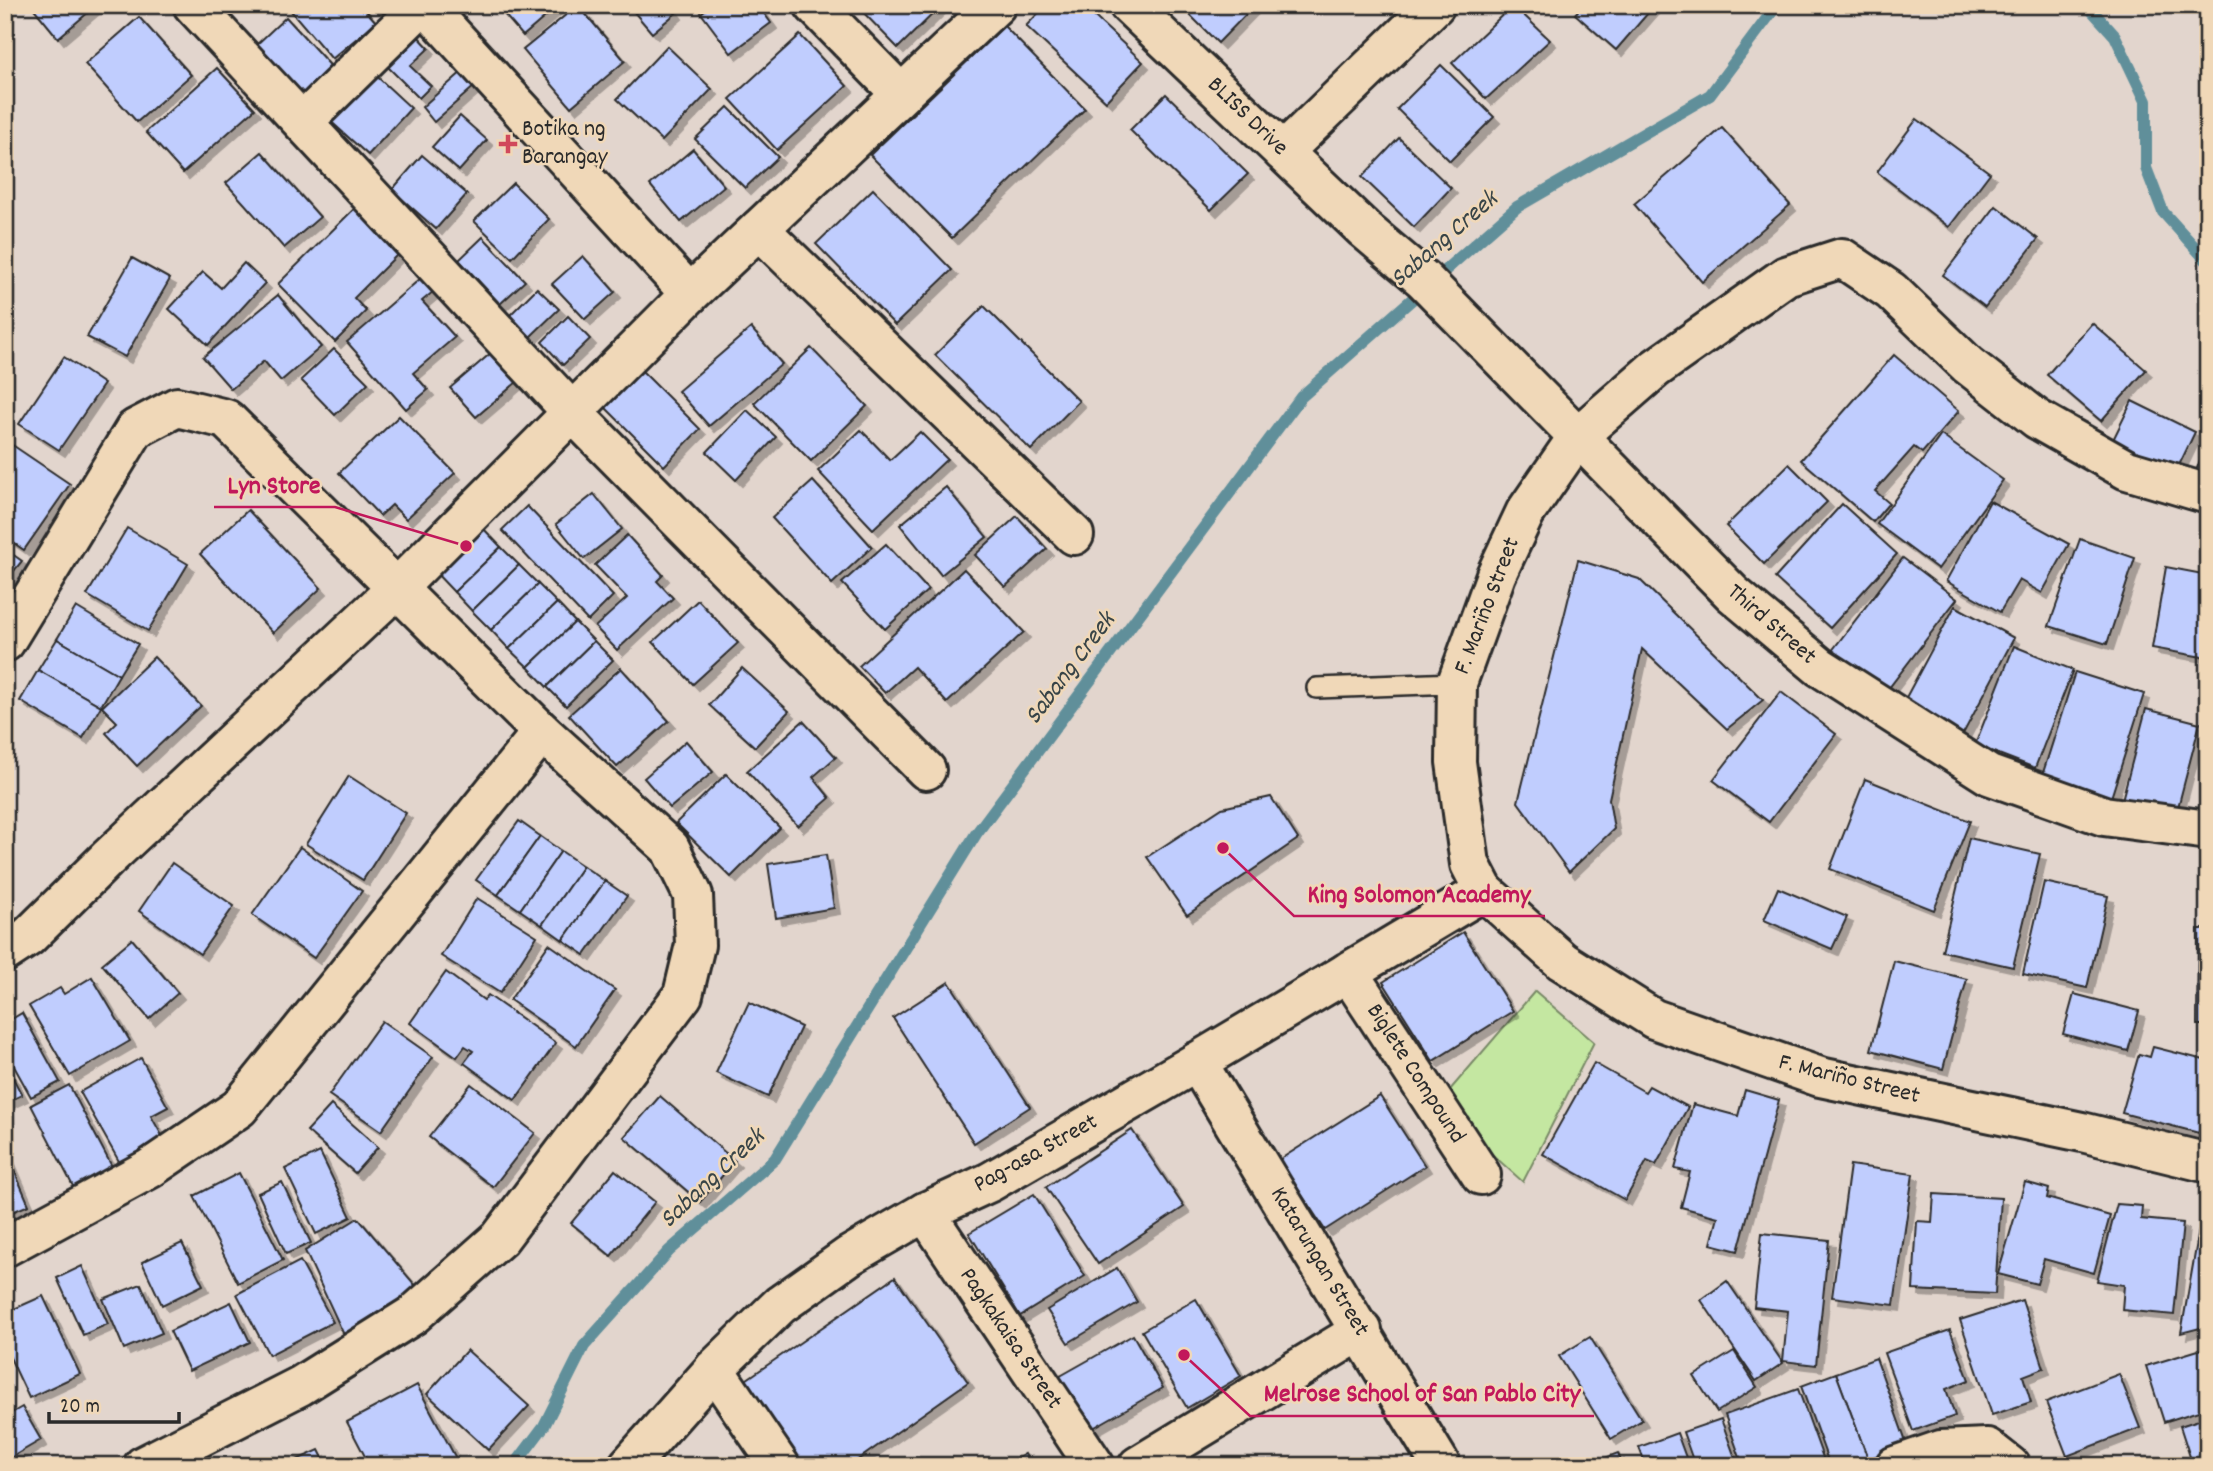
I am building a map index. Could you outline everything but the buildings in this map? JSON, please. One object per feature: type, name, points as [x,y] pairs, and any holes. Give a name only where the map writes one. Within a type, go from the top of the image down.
[{"type":"street","points":[[193,5],[304,121],[571,411],[926,770]]},
{"type":"street","points":[[304,121],[424,5],[690,294]]},
{"type":"street","points":[[814,5],[900,93]]},
{"type":"street","points":[[5,952],[28,937],[397,588],[690,294],[996,5]]},
{"type":"street","name":"BLISS Drive","points":[[1129,5],[1364,229],[1423,279]]},
{"type":"street","points":[[1283,152],[1435,5]]},
{"type":"street","points":[[759,229],[1074,535]]},
{"type":"street","name":"F. Mariño Street","points":[[2208,494],[2127,470],[2037,419],[1968,365],[1891,291],[1842,258],[1786,276],[1656,368],[1579,435],[1525,513],[1496,575],[1457,683],[1456,762],[1470,864],[1484,891],[1562,961],[1654,1019],[1820,1077],[2082,1132],[2208,1163]]},
{"type":"street","name":"Third Street","points":[[1423,279],[1733,594],[1820,667],[1989,775],[2104,816],[2208,830]]},
{"type":"street","points":[[5,642],[135,429],[177,407],[226,419],[542,732],[670,848],[693,895],[695,945],[684,995],[500,1238],[413,1315],[300,1387],[144,1466]]},
{"type":"street","points":[[5,1247],[149,1169],[239,1108],[542,732]]},
{"type":"street","name":"Pag-asa Street","points":[[628,1466],[714,1369],[780,1304],[849,1256],[925,1212],[989,1182],[1484,891]]},
{"type":"street","name":"Biglete Compound","points":[[1348,972],[1481,1175]]},
{"type":"street","name":"Katarungan Street","points":[[1197,1062],[1362,1330],[1439,1462]]},
{"type":"street","name":"Pagkakaisa Street","points":[[925,1212],[1095,1466]]},
{"type":"street","points":[[1138,1466],[1362,1330]]},
{"type":"street","points":[[714,1369],[780,1466]]},
{"type":"street","points":[[1895,1466],[1941,1450],[1987,1448],[2010,1466]]},
{"type":"lane","points":[[1317,688],[1457,683]]},
{"type":"green space","points":[[1535,991],[1594,1042],[1523,1182],[1437,1105]]},
{"type":"waterway","name":"Sabang Creek","points":[[514,1466],[544,1426],[584,1346],[669,1251],[775,1159],[976,834],[1301,397],[1517,207],[1710,95],[1777,5]]},
{"type":"waterway","name":"Sabang Creek","points":[[2087,5],[2115,36],[2146,101],[2146,168],[2163,212],[2208,262]]},
{"type":"place","name":"Botika ng Barangay","points":[[508,144]]},
{"type":"place","name":"Lyn Store","points":[[466,546]]},
{"type":"place","name":"King Solomon Academy","points":[[1223,848]]},
{"type":"place","name":"Melrose School of San Pablo City","points":[[1184,1355]]}]
